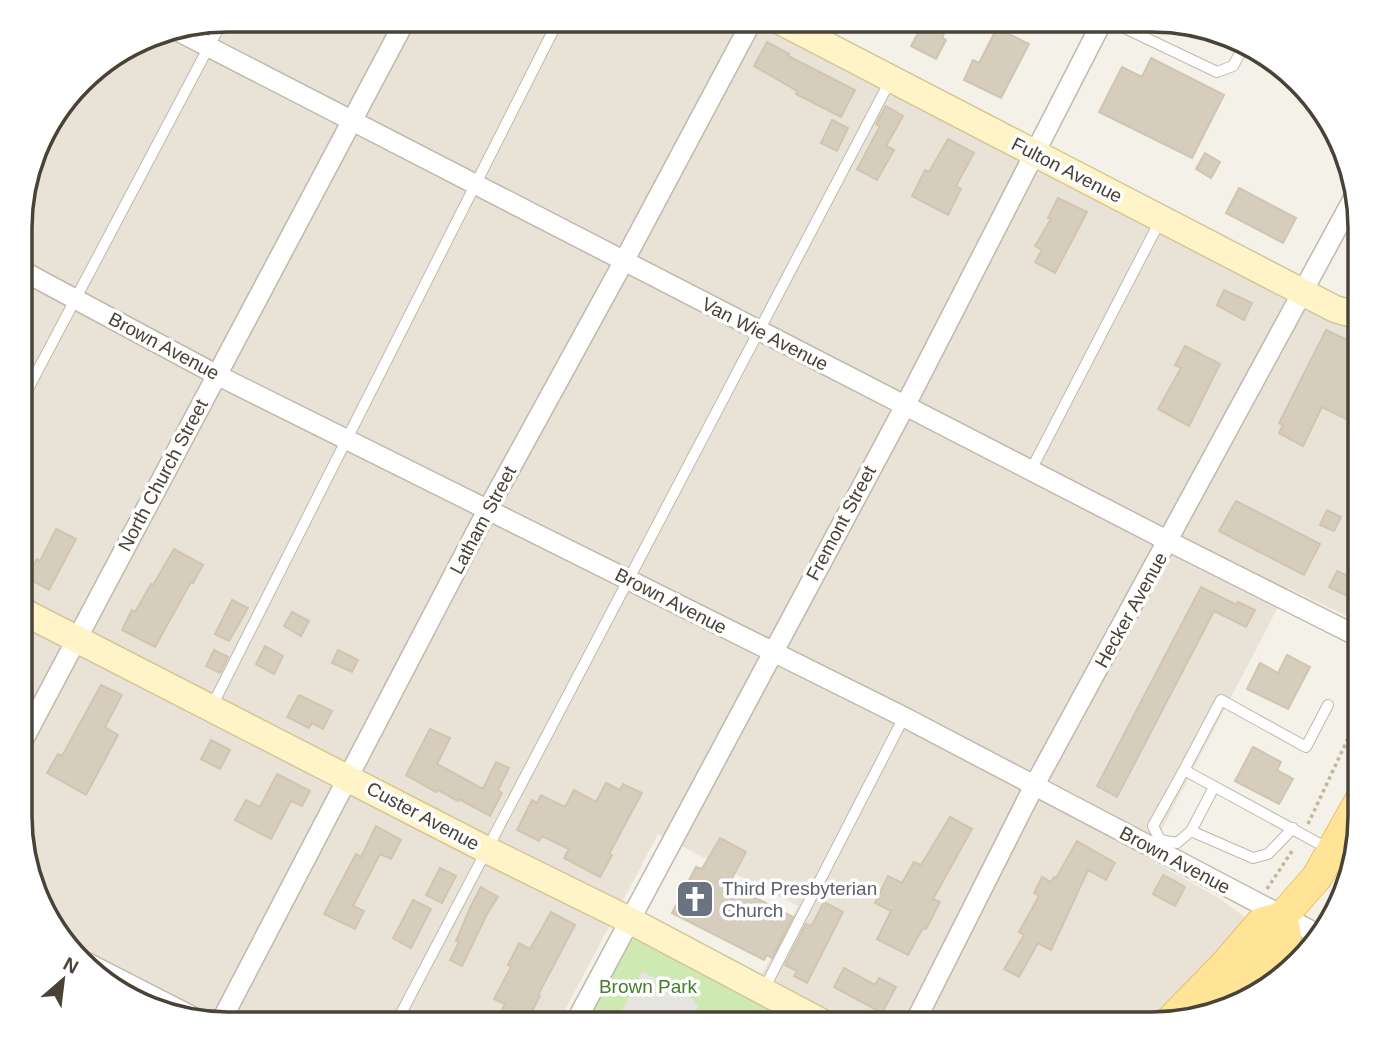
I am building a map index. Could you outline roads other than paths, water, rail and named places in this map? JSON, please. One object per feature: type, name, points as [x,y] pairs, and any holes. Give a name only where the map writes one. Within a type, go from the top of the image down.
[{"type":"main road","points":[[1168,1011],[1224,966],[1270,910],[1317,877],[1347,827]]},
{"type":"main road","points":[[1240,990],[1286,936],[1270,910]]},
{"type":"street","name":"North Church Street","points":[[32,723],[399,32]]},
{"type":"street","name":"Latham Street","points":[[226,1011],[488,509],[746,32]]},
{"type":"street","name":"Fulton Avenue","points":[[801,32],[1335,309],[1348,313]]},
{"type":"street","name":"Fremont Street","points":[[582,1011],[771,652],[905,406],[1033,153],[1099,32]]},
{"type":"street","name":"Van Wie Avenue","points":[[187,36],[1347,631]]},
{"type":"street","name":"Hecker Avenue","points":[[920,1012],[1034,786],[1347,211]]},
{"type":"street","name":"Brown Avenue","points":[[32,276],[217,375],[904,718],[1034,786],[1158,845],[1310,930]]},
{"type":"street","name":"Custer Avenue","points":[[32,616],[487,850],[631,920],[802,1012]]},
{"type":"street","points":[[132,985],[158,999]]},
{"type":"lane","points":[[32,381],[217,32]]},
{"type":"lane","points":[[211,707],[552,32]]},
{"type":"lane","points":[[1132,32],[1217,72],[1233,66],[1240,53]]},
{"type":"lane","points":[[402,1011],[891,79]]},
{"type":"lane","points":[[1031,470],[1161,219]]},
{"type":"lane","points":[[1214,787],[1191,831],[1177,843],[1158,845],[1153,826],[1221,700],[1306,747],[1328,705]]},
{"type":"lane","points":[[763,990],[904,718]]},
{"type":"lane","points":[[1184,770],[1332,851]]},
{"type":"lane","points":[[1191,831],[1252,858],[1268,854],[1293,828]]},
{"type":"place","name":"Third Presbyterian Church","points":[[695,899]]},
{"type":"park label","name":"Brown Park","points":[[648,986]]}]
